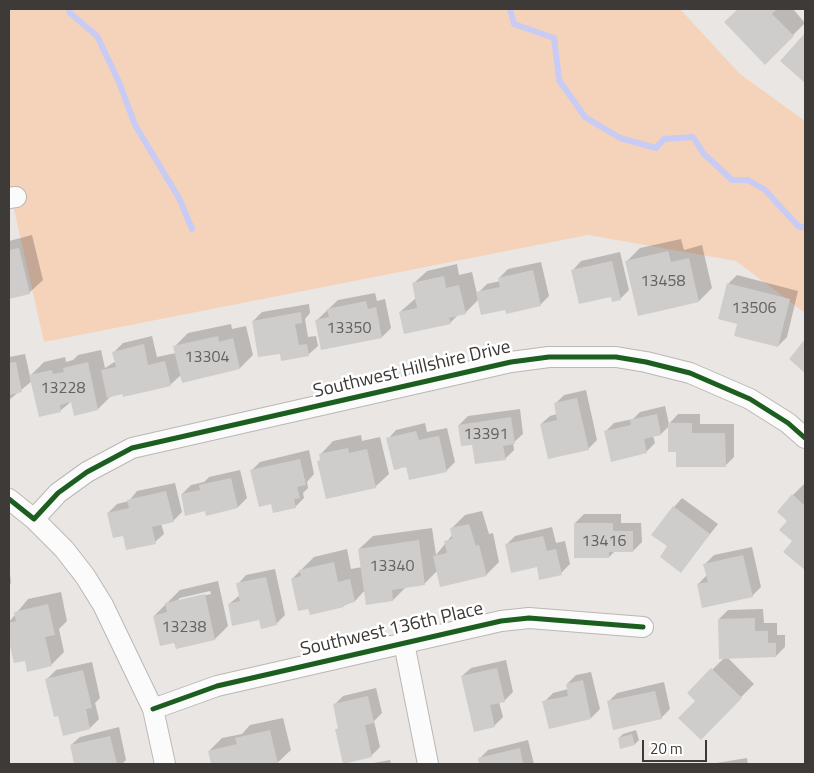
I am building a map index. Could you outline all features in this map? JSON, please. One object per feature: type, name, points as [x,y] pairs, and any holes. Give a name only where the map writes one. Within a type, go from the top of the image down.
[{"type":"street","name":"Southwest Hillshire Drive","points":[[34,519],[58,493],[86,472],[132,448],[511,362],[549,357],[616,357],[690,373],[750,399],[788,423],[805,438]]},
{"type":"street","points":[[9,498],[34,519],[64,549],[85,576],[103,606],[153,709],[165,764]]},
{"type":"street","name":"Southwest 136th Place","points":[[153,709],[217,686],[501,621],[529,618],[643,627]]},
{"type":"street","points":[[404,643],[428,764]]},
{"type":"shaded area","points":[[9,9],[680,9],[740,74],[805,121],[805,313],[736,261],[588,235],[44,342],[9,187]]},
{"type":"building","points":[[738,9],[777,9],[772,14],[794,36],[765,65],[724,22]]},
{"type":"building","points":[[805,33],[805,83],[780,61]]},
{"type":"building","points":[[19,248],[30,294],[9,299],[9,250]]},
{"type":"building","points":[[668,251],[671,262],[689,258],[699,302],[638,316],[625,261]]},
{"type":"building","points":[[612,261],[621,300],[612,302],[611,297],[579,304],[571,270]]},
{"type":"building","points":[[533,270],[541,306],[506,314],[505,310],[481,315],[476,292],[500,287],[498,278]]},
{"type":"building","points":[[444,276],[446,288],[459,285],[466,314],[449,318],[451,324],[404,334],[399,312],[417,308],[412,283]]},
{"type":"building","points":[[727,283],[790,299],[778,347],[734,336],[737,324],[718,319]]},
{"type":"building","points":[[366,301],[368,309],[376,307],[382,338],[321,350],[315,320],[329,317],[327,309]]},
{"type":"building","points":[[301,312],[302,323],[295,324],[299,345],[307,344],[309,356],[281,361],[280,354],[258,357],[252,321]]},
{"type":"building","points":[[218,336],[219,342],[233,338],[240,369],[182,383],[173,346]]},
{"type":"building","points":[[805,339],[805,373],[789,359]]},
{"type":"building","points":[[144,344],[148,365],[165,361],[171,386],[123,397],[122,394],[107,398],[101,370],[116,367],[112,352]]},
{"type":"building","points":[[16,362],[22,392],[9,395],[9,363]]},
{"type":"building","points":[[88,362],[98,410],[74,416],[71,402],[60,405],[61,412],[39,417],[29,375],[52,370],[53,374],[64,372],[63,368]]},
{"type":"building","points":[[577,398],[589,450],[548,459],[540,424],[557,420],[554,403]]},
{"type":"building","points":[[657,414],[661,435],[644,439],[647,453],[611,462],[604,431],[631,425],[630,420]]},
{"type":"building","points":[[511,417],[515,444],[503,446],[506,460],[475,464],[472,445],[461,446],[458,425]]},
{"type":"building","points":[[668,423],[692,423],[692,433],[725,433],[726,467],[676,467],[676,452],[668,452]]},
{"type":"building","points":[[416,431],[419,440],[439,436],[447,472],[409,480],[406,467],[394,470],[386,438]]},
{"type":"building","points":[[348,448],[349,453],[367,449],[376,488],[326,499],[317,461],[320,460],[319,454]]},
{"type":"building","points":[[300,459],[306,485],[297,487],[300,498],[294,499],[296,508],[273,513],[271,504],[259,507],[250,470]]},
{"type":"building","points":[[231,478],[238,508],[206,516],[205,511],[185,516],[181,494],[200,490],[199,485]]},
{"type":"building","points":[[166,491],[174,522],[152,527],[156,544],[126,550],[123,536],[113,538],[107,513],[129,508],[127,500]]},
{"type":"building","points":[[792,494],[805,506],[805,570],[783,552],[792,541],[779,530],[787,521],[777,512]]},
{"type":"building","points":[[673,506],[710,534],[681,573],[660,557],[667,546],[651,535]]},
{"type":"building","points":[[574,523],[613,523],[613,531],[633,531],[633,552],[609,552],[609,558],[574,558]]},
{"type":"building","points":[[469,524],[476,546],[479,545],[487,576],[440,587],[433,556],[447,553],[444,541],[452,539],[450,528]]},
{"type":"building","points":[[543,536],[547,551],[556,549],[562,575],[539,580],[537,567],[511,573],[505,544]]},
{"type":"building","points":[[419,540],[425,585],[392,590],[393,601],[366,605],[358,549]]},
{"type":"building","points":[[743,555],[753,597],[702,608],[697,584],[708,582],[703,564]]},
{"type":"building","points":[[334,562],[338,582],[350,579],[355,602],[343,605],[344,607],[310,615],[308,609],[298,611],[291,579],[301,576],[299,570]]},
{"type":"building","points":[[266,577],[277,625],[261,629],[259,620],[232,626],[228,604],[240,601],[236,583]]},
{"type":"building","points":[[205,594],[215,640],[176,649],[174,643],[160,646],[153,616],[167,612],[165,603]]},
{"type":"building","points":[[48,604],[55,635],[45,637],[52,666],[27,672],[25,661],[14,663],[9,642],[9,623],[16,621],[14,612]]},
{"type":"building","points":[[755,618],[755,631],[768,631],[768,643],[776,643],[776,657],[719,659],[718,619]]},
{"type":"building","points":[[497,668],[505,702],[490,705],[495,727],[474,732],[461,676]]},
{"type":"building","points":[[711,668],[742,698],[701,740],[678,718],[695,701],[687,693]]},
{"type":"building","points":[[83,670],[92,708],[86,709],[90,729],[63,736],[58,716],[54,717],[45,679]]},
{"type":"building","points":[[583,680],[591,719],[549,729],[542,701],[568,696],[566,684]]},
{"type":"building","points":[[655,691],[662,719],[613,730],[607,701]]},
{"type":"building","points":[[368,696],[374,723],[365,725],[372,757],[343,764],[335,729],[338,729],[333,704]]},
{"type":"building","points":[[270,730],[278,764],[211,764],[208,751],[237,744],[235,738]]},
{"type":"building","points":[[632,734],[635,745],[620,749],[618,738]]},
{"type":"building","points":[[110,736],[117,764],[74,764],[70,745]]},
{"type":"building","points":[[520,748],[523,764],[479,764],[478,758]]},
{"type":"waterway","points":[[69,9],[70,13],[97,36],[119,82],[135,125],[179,198],[192,229]]},
{"type":"waterway","points":[[510,9],[514,24],[554,38],[559,80],[585,117],[620,138],[656,148],[664,139],[693,137],[703,153],[732,180],[748,180],[765,190],[799,227],[805,227]]},
{"type":"cycle path","points":[[9,499],[34,519],[58,493],[87,472],[132,448],[511,362],[549,357],[616,357],[690,373],[750,399],[788,423],[805,438]]},
{"type":"cycle path","points":[[153,709],[217,686],[501,621],[529,618],[643,627]]}]
